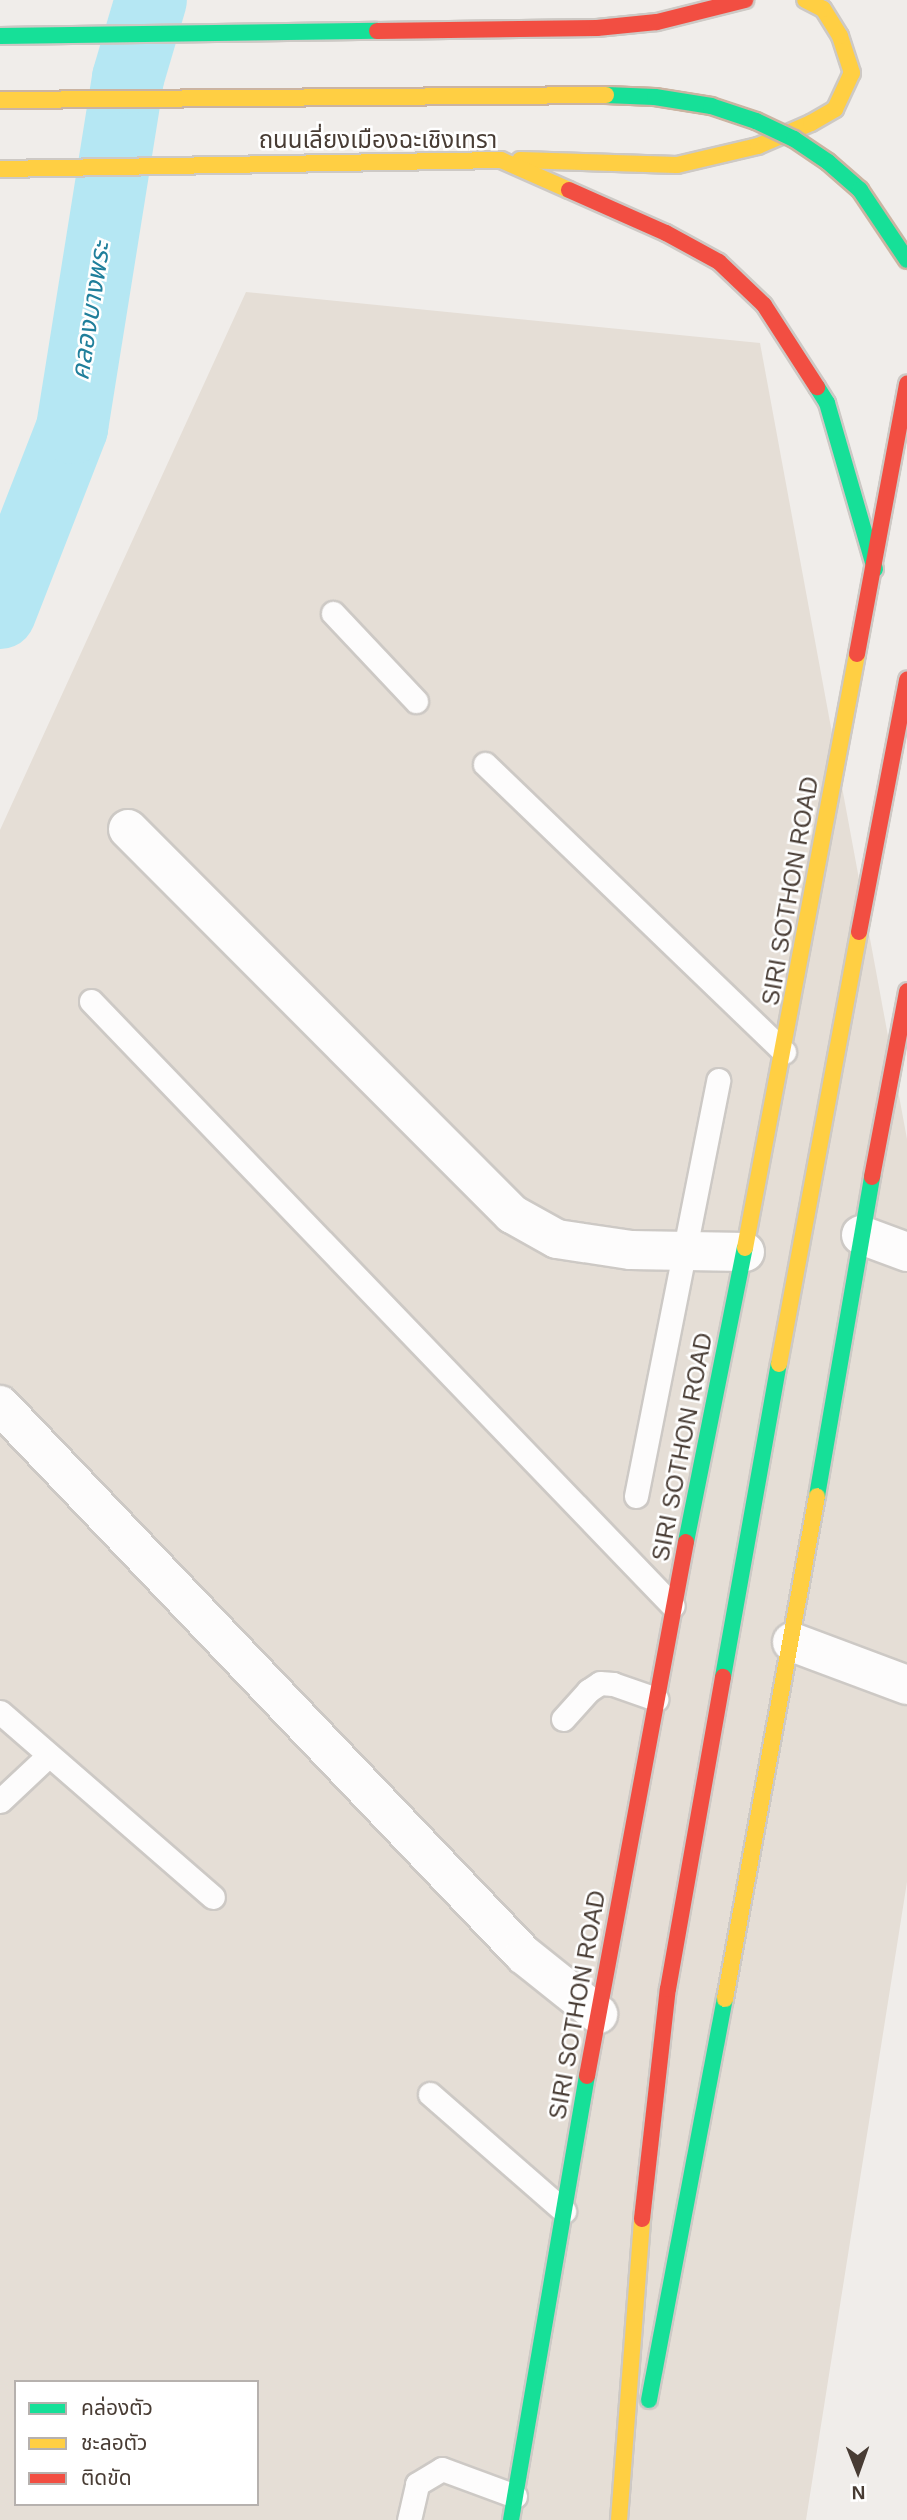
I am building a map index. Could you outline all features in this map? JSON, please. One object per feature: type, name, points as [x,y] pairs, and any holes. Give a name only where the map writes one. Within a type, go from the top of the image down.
[{"type":"main road","points":[[0,36],[597,27],[657,22],[745,0]]},
{"type":"main road","points":[[501,160],[677,164],[758,146],[811,124],[835,109],[852,73],[841,36],[823,9],[805,0]]},
{"type":"main road","points":[[0,100],[593,94],[655,97],[711,106],[775,130],[828,162],[860,190],[886,223],[907,260]]},
{"type":"main road","name":"ถนนเลี่ยงเมืองฉะเชิงเทรา","points":[[0,169],[501,160],[666,233],[719,262],[764,305],[827,403],[875,569]]},
{"type":"main road","name":"SIRI SOTHON ROAD","points":[[511,2520],[598,2014],[673,1606],[784,1052],[907,384]]},
{"type":"main road","points":[[620,2520],[645,2185],[668,1989],[787,1317],[907,680]]},
{"type":"main road","points":[[647,2410],[792,1642],[861,1235],[907,991]]},
{"type":"main road","points":[[626,2520],[642,2438]]},
{"type":"street","points":[[128,829],[512,1214],[557,1239],[631,1251],[745,1252]]},
{"type":"street","points":[[861,1235],[907,1252]]},
{"type":"street","points":[[0,1405],[524,1955],[598,2014]]},
{"type":"street","points":[[792,1642],[907,1685]]},
{"type":"lane","points":[[333,613],[416,701]]},
{"type":"lane","points":[[485,764],[784,1052]]},
{"type":"lane","points":[[91,1001],[673,1606]]},
{"type":"lane","points":[[636,1496],[718,1080]]},
{"type":"lane","points":[[563,1719],[588,1691],[600,1683],[613,1684],[656,1699]]},
{"type":"lane","points":[[0,1712],[214,1897]]},
{"type":"lane","points":[[0,1801],[49,1755]]},
{"type":"lane","points":[[430,2094],[564,2211]]},
{"type":"lane","points":[[409,2520],[417,2484],[442,2469],[515,2496]]},
{"type":"shaded area","points":[[246,292],[760,343],[907,1139],[907,1882],[806,2520],[0,2520],[0,830]]},
{"type":"waterway","name":"คลองบางพระ","points":[[0,613],[72,428],[128,78],[151,0]]},
{"type":"traffic: fast","points":[[0,36],[377,31]]},
{"type":"traffic: fast","points":[[606,95],[655,97],[711,106],[756,121],[794,139],[828,162],[860,190],[907,260]]},
{"type":"traffic: fast","points":[[817,387],[827,403],[875,569]]},
{"type":"traffic: fast","points":[[817,1496],[872,1177]]},
{"type":"traffic: fast","points":[[686,1542],[745,1248]]},
{"type":"traffic: fast","points":[[723,1677],[779,1364]]},
{"type":"traffic: fast","points":[[649,2400],[725,1999]]},
{"type":"traffic: fast","points":[[511,2520],[587,2076]]},
{"type":"traffic: slow","points":[[520,160],[677,165],[758,146],[811,123],[835,109],[852,73],[840,36],[823,9],[805,0]]},
{"type":"traffic: slow","points":[[0,100],[606,95]]},
{"type":"traffic: slow","points":[[0,169],[501,160],[569,190]]},
{"type":"traffic: slow","points":[[745,1248],[857,654]]},
{"type":"traffic: slow","points":[[779,1364],[859,932]]},
{"type":"traffic: slow","points":[[725,1999],[817,1496]]},
{"type":"traffic: slow","points":[[619,2520],[642,2219]]},
{"type":"traffic: jam","points":[[377,31],[597,28],[657,22],[745,0]]},
{"type":"traffic: jam","points":[[569,190],[666,233],[719,262],[764,305],[817,387]]},
{"type":"traffic: jam","points":[[857,654],[907,384]]},
{"type":"traffic: jam","points":[[859,932],[907,680]]},
{"type":"traffic: jam","points":[[872,1177],[907,991]]},
{"type":"traffic: jam","points":[[587,2076],[686,1542]]},
{"type":"traffic: jam","points":[[642,2219],[668,1989],[723,1677]]}]
